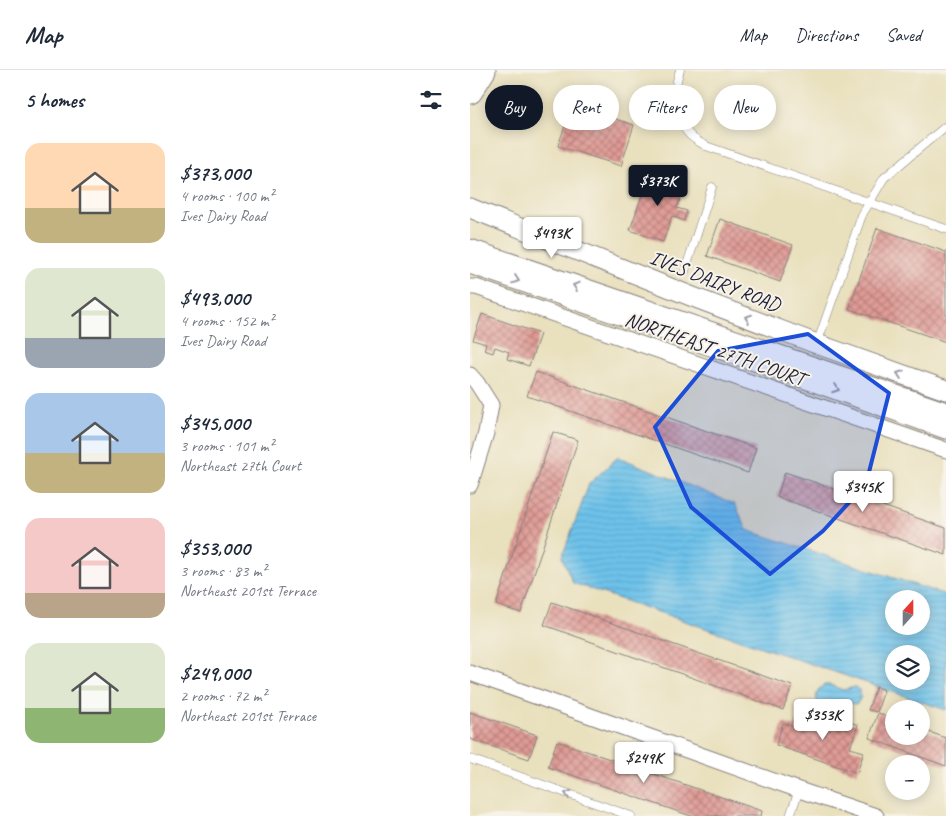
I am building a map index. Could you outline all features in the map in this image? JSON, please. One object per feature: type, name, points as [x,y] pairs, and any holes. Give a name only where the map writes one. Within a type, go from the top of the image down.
[{"type":"main road","points":[[470,91],[483,70]]},
{"type":"street","name":"IVES DAIRY ROAD","points":[[470,208],[693,297],[946,390]]},
{"type":"street","points":[[470,249],[946,412]]},
{"type":"street","points":[[470,264],[778,369],[946,429]]},
{"type":"street","name":"NORTHEAST 27TH COURT","points":[[470,287],[476,287],[946,450]]},
{"type":"street","points":[[470,375],[491,405],[486,433],[470,485]]},
{"type":"street","points":[[470,673],[876,816]]},
{"type":"lane","points":[[680,70],[676,89],[676,107],[679,119],[687,132],[706,146],[946,229]]},
{"type":"lane","points":[[818,344],[862,215],[884,178],[946,126]]},
{"type":"lane","points":[[685,272],[712,187]]},
{"type":"lane","points":[[470,759],[631,816]]},
{"type":"lane","points":[[790,816],[799,790]]},
{"type":"highlighted area","points":[[808,334],[889,393],[866,484],[823,531],[770,574],[691,507],[655,427],[718,351]]},
{"type":"water","points":[[618,457],[735,504],[747,530],[946,595],[946,710],[930,705],[930,700],[917,700],[887,690],[930,690],[930,645],[885,645],[885,689],[573,583],[562,557],[589,484]]},
{"type":"water","points":[[824,685],[830,685],[843,690],[855,687],[859,690],[861,697],[857,704],[843,702],[829,708],[819,704],[816,698],[818,690]]},
{"type":"building","points":[[619,120],[629,123],[629,130],[632,130],[621,166],[558,146],[563,130],[619,130]]},
{"type":"building","points":[[650,172],[685,184],[677,208],[687,211],[684,221],[672,216],[663,242],[630,230]]},
{"type":"building","points":[[720,219],[793,245],[780,282],[707,256]]},
{"type":"building","points":[[877,228],[946,252],[946,342],[849,309]]},
{"type":"building","points":[[482,314],[540,334],[529,366],[507,359],[509,352],[495,347],[493,353],[484,350],[486,344],[473,340]]},
{"type":"building","points":[[536,372],[756,448],[748,473],[527,396]]},
{"type":"building","points":[[553,432],[578,440],[521,613],[496,605]]},
{"type":"building","points":[[785,472],[946,528],[946,555],[777,497]]},
{"type":"building","points":[[552,602],[792,686],[783,710],[544,625]]},
{"type":"building","points":[[876,687],[884,690],[877,712],[868,710]]},
{"type":"building","points":[[802,710],[843,724],[845,720],[858,725],[850,748],[864,752],[857,773],[776,745],[783,723],[795,727]]},
{"type":"building","points":[[470,712],[537,735],[529,759],[470,739]]},
{"type":"building","points":[[878,713],[885,716],[885,744],[869,738]]},
{"type":"building","points":[[930,732],[946,738],[946,766],[930,760],[930,755],[916,755],[888,745],[930,745]]},
{"type":"building","points":[[557,741],[762,811],[761,816],[691,816],[548,767]]}]
